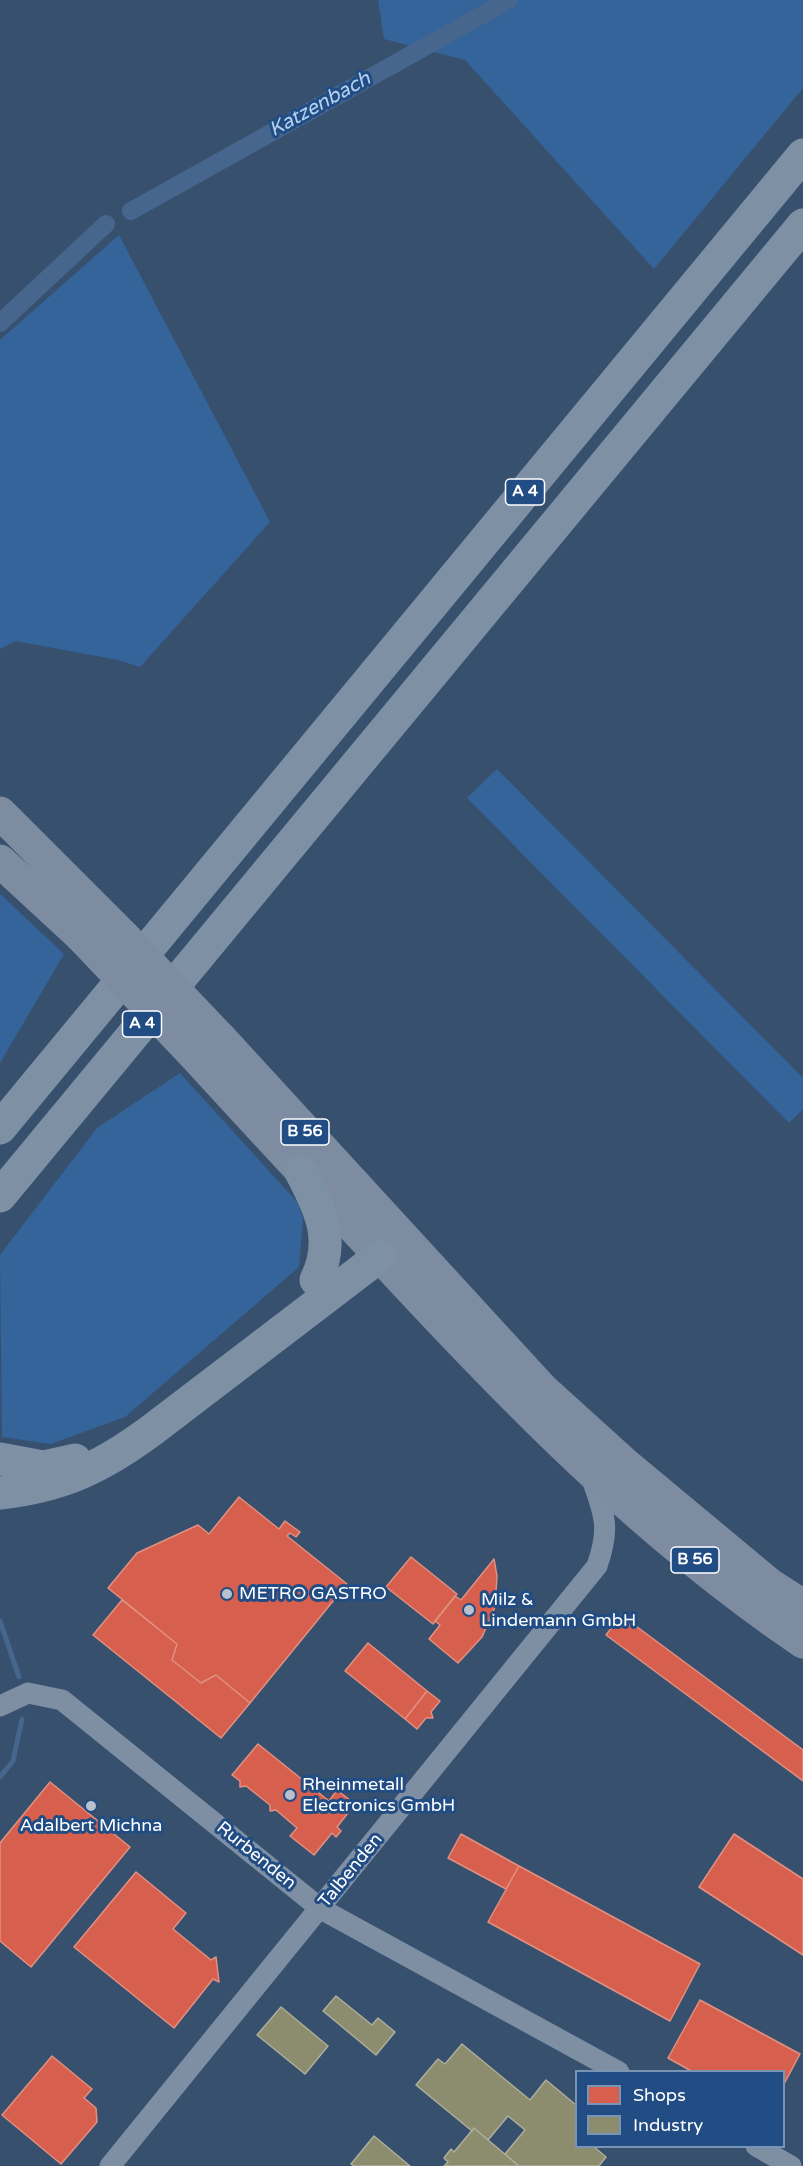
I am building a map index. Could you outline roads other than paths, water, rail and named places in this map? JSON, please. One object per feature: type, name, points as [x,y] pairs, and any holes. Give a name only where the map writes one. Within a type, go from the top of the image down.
[{"type":"highway","name":"A 4","points":[[0,1128],[803,155]]},
{"type":"highway","name":"A 4","points":[[0,1196],[803,225]]},
{"type":"highway","points":[[301,1172],[320,1210],[325,1229],[324,1257],[316,1280]]},
{"type":"highway","points":[[0,1459],[30,1466],[56,1465],[79,1459],[109,1445],[175,1397],[316,1280],[378,1241]]},
{"type":"highway","points":[[0,1493],[63,1482],[113,1457],[180,1410],[378,1241]]},
{"type":"main road","name":"B 56","points":[[0,813],[91,924],[209,1048],[518,1403],[590,1473],[757,1611],[803,1642]]},
{"type":"main road","name":"B 56","points":[[0,861],[91,924]]},
{"type":"main road","name":"B 56","points":[[209,1048],[301,1172],[626,1465],[769,1584],[803,1606]]},
{"type":"street","name":"Talbenden","points":[[110,2166],[321,1909],[597,1566],[605,1544],[606,1519],[590,1473]]},
{"type":"street","name":"Rurbenden","points":[[0,1706],[27,1693],[62,1700],[321,1909],[615,2070]]},
{"type":"street","points":[[760,2148],[791,2166]]},
{"type":"waterway","name":"Katzenbach","points":[[131,211],[509,0]]},
{"type":"waterway","name":"Katzenbach","points":[[0,323],[106,224]]},
{"type":"waterway","points":[[0,1621],[19,1677]]},
{"type":"waterway","points":[[0,1777],[13,1761],[22,1719]]},
{"type":"place","name":"METRO GASTRO","points":[[227,1594]]},
{"type":"place","name":"Milz & Lindemann GmbH","points":[[469,1610]]},
{"type":"place","name":"Rheinmetall Electronics GmbH","points":[[290,1795]]},
{"type":"place","name":"Adalbert Michna","points":[[91,1806]]}]
